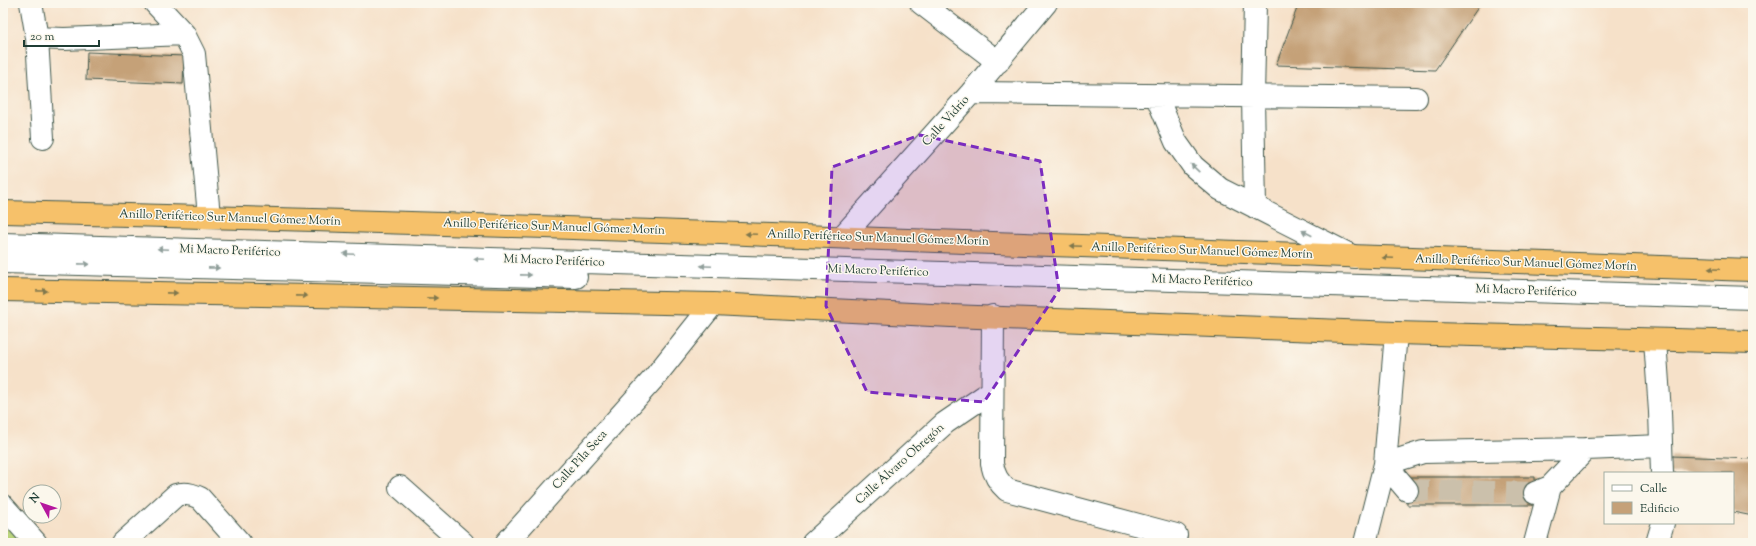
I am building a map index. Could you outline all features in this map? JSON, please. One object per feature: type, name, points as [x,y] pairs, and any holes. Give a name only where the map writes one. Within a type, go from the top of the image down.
[{"type":"highway","name":"Anillo Periférico Sur Manuel Gómez Morín","points":[[3,212],[209,216],[1753,270]]},
{"type":"highway","points":[[3,290],[713,304],[951,316],[993,316],[1396,333],[1753,342]]},
{"type":"street","points":[[31,3],[36,38],[42,138]]},
{"type":"street","points":[[156,3],[184,34],[194,54],[209,216]]},
{"type":"street","points":[[921,3],[998,62]]},
{"type":"street","name":"Calle Vidrio","points":[[842,237],[971,93],[1046,3]]},
{"type":"street","points":[[1255,3],[1255,207]]},
{"type":"street","points":[[36,38],[64,39],[184,34]]},
{"type":"street","points":[[971,93],[1416,98]]},
{"type":"street","points":[[1156,95],[1176,142],[1192,166],[1220,189],[1354,257]]},
{"type":"street","name":"Mi Macro Periférico","points":[[3,244],[1753,298]]},
{"type":"street","name":"Mi Macro Periférico","points":[[3,262],[1399,297],[1753,310]]},
{"type":"street","name":"Calle Pila Seca","points":[[506,543],[654,378],[713,304]]},
{"type":"street","points":[[993,316],[993,472],[1001,484],[1007,490],[1176,535]]},
{"type":"street","points":[[1365,543],[1385,464],[1396,333]]},
{"type":"street","points":[[1655,340],[1662,472]]},
{"type":"street","name":"Calle Álvaro Obregón","points":[[813,543],[945,423],[992,391]]},
{"type":"street","points":[[1385,464],[1423,452],[1661,446]]},
{"type":"street","points":[[1535,543],[1542,490],[1586,449]]},
{"type":"street","points":[[1385,464],[1407,490]]},
{"type":"street","points":[[400,487],[463,543]]},
{"type":"street","points":[[123,543],[176,495],[185,493],[200,498],[240,543]]},
{"type":"street","points":[[3,506],[36,543]]},
{"type":"street","points":[[1657,543],[1663,524]]},
{"type":"highlighted area","points":[[920,135],[1040,161],[1059,290],[984,402],[867,392],[826,306],[832,167]]},
{"type":"green space","points":[[3,506],[36,543],[3,543]]},
{"type":"building","points":[[1299,3],[1481,3],[1435,70],[1276,65]]},
{"type":"building","points":[[87,52],[184,56],[183,84],[86,80]]},
{"type":"building","points":[[1671,456],[1753,459],[1753,516],[1734,512],[1734,472],[1669,472]]},
{"type":"building","points":[[1407,477],[1535,477],[1535,505],[1407,505]]},
{"type":"tunnel","points":[[1407,490],[1535,493]]}]
